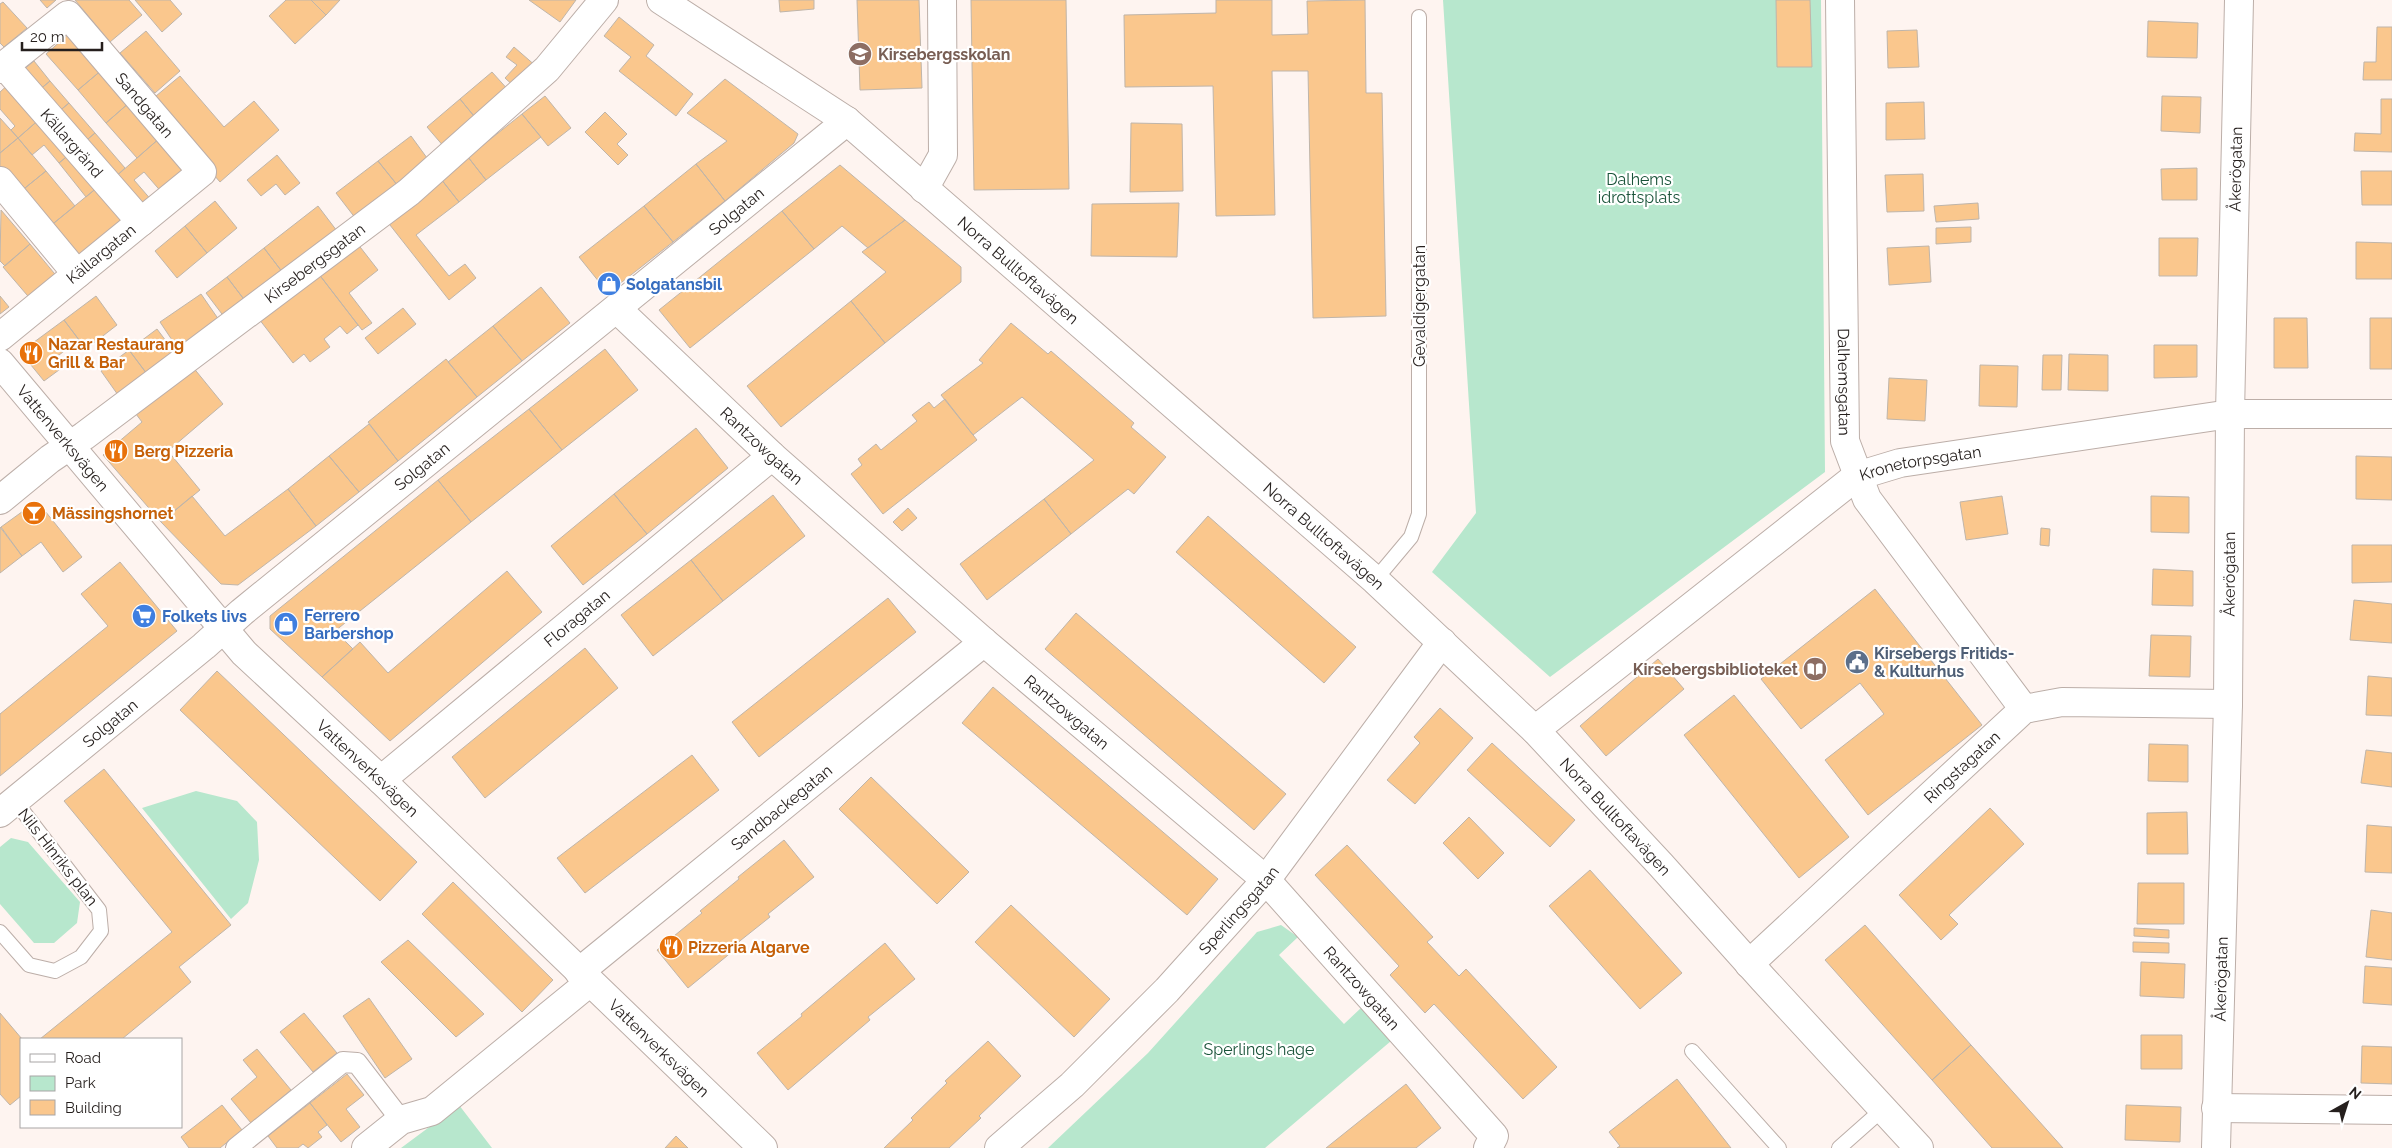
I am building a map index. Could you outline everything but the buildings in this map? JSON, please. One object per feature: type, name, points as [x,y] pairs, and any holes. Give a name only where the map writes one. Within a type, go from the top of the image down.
[{"type":"street","name":"Kirsebergsgatan","points":[[0,500],[50,459],[69,447],[409,192],[547,69],[604,0]]},
{"type":"street","name":"Norra Bulltoftavägen","points":[[661,0],[847,121],[1375,580],[1535,730],[1661,865],[1755,976],[1919,1148]]},
{"type":"street","points":[[924,189],[943,155],[942,0]]},
{"type":"street","name":"Dalhemsgatan","points":[[1840,0],[1845,441],[1867,498],[2024,709]]},
{"type":"street","name":"Åkerögatan","points":[[2216,1148],[2228,704],[2230,414],[2239,0]]},
{"type":"street","name":"Sandgatan","points":[[2,68],[68,15],[202,172]]},
{"type":"street","name":"Källargränd","points":[[2,68],[141,222]]},
{"type":"street","name":"Solgatan","points":[[7,807],[204,646],[222,628],[847,121]]},
{"type":"street","name":"Källargatan","points":[[0,337],[202,172]]},
{"type":"street","points":[[0,182],[77,274]]},
{"type":"street","name":"Rantzowgatan","points":[[617,309],[772,456],[984,642],[1266,880],[1491,1142]]},
{"type":"street","name":"Vattenverksvägen","points":[[0,363],[244,654],[381,780],[763,1148]]},
{"type":"street","name":"Kronetorpsgatan","points":[[1535,730],[1857,476],[1900,463],[2230,414],[2392,414]]},
{"type":"street","name":"Floragatan","points":[[381,780],[772,456]]},
{"type":"street","name":"Sandbackegatan","points":[[366,1148],[401,1120],[432,1111],[585,977],[984,642]]},
{"type":"street","name":"Sperlingsgatan","points":[[999,1148],[1072,1086],[1154,1004],[1266,880],[1442,642]]},
{"type":"street","points":[[2024,709],[2062,702],[2228,704]]},
{"type":"street","name":"Ringstagatan","points":[[1755,976],[2024,709]]},
{"type":"street","points":[[236,1148],[343,1062],[358,1064],[401,1120]]},
{"type":"street","points":[[2216,1108],[2392,1110]]},
{"type":"lane","name":"Gevaldigergatan","points":[[1375,580],[1411,536],[1420,514],[1418,17]]},
{"type":"lane","name":"Nils Hinriks plan","points":[[0,932],[29,965],[55,971],[81,957],[101,931],[99,910],[7,807]]},
{"type":"lane","points":[[1692,1051],[1779,1148]]},
{"type":"lane","points":[[1839,1148],[1883,1109]]},
{"type":"green space","name":"Dalhems idrottsplats","points":[[1443,0],[1821,0],[1825,472],[1550,677],[1432,572],[1476,513]]},
{"type":"green space","points":[[196,791],[237,801],[257,822],[259,860],[248,903],[231,919],[142,808]]},
{"type":"green space","points":[[11,838],[28,842],[80,902],[77,923],[54,943],[34,943],[0,904],[0,847]]},
{"type":"green space","name":"Sperlings hage","points":[[1281,925],[1298,937],[1279,955],[1344,1024],[1362,1007],[1391,1041],[1265,1148],[1048,1148],[1148,1053],[1257,932]]},
{"type":"green space","points":[[459,1105],[492,1148],[401,1148]]},
{"type":"place","name":"Kirsebergsskolan","points":[[860,54]]},
{"type":"place","name":"Solgatansbil","points":[[609,284]]},
{"type":"place","name":"Nazar Restaurang Grill & Bar","points":[[31,353]]},
{"type":"place","name":"Berg Pizzeria","points":[[116,451]]},
{"type":"place","name":"Mässingshornet","points":[[34,513]]},
{"type":"place","name":"Folkets livs","points":[[144,616]]},
{"type":"place","name":"Ferrero Barbershop","points":[[286,624]]},
{"type":"place","name":"Kirsebergs Fritids- & Kulturhus","points":[[1857,662]]},
{"type":"place","name":"Kirsebergsbiblioteket","points":[[1815,669]]},
{"type":"place","name":"Pizzeria Algarve","points":[[671,947]]}]
